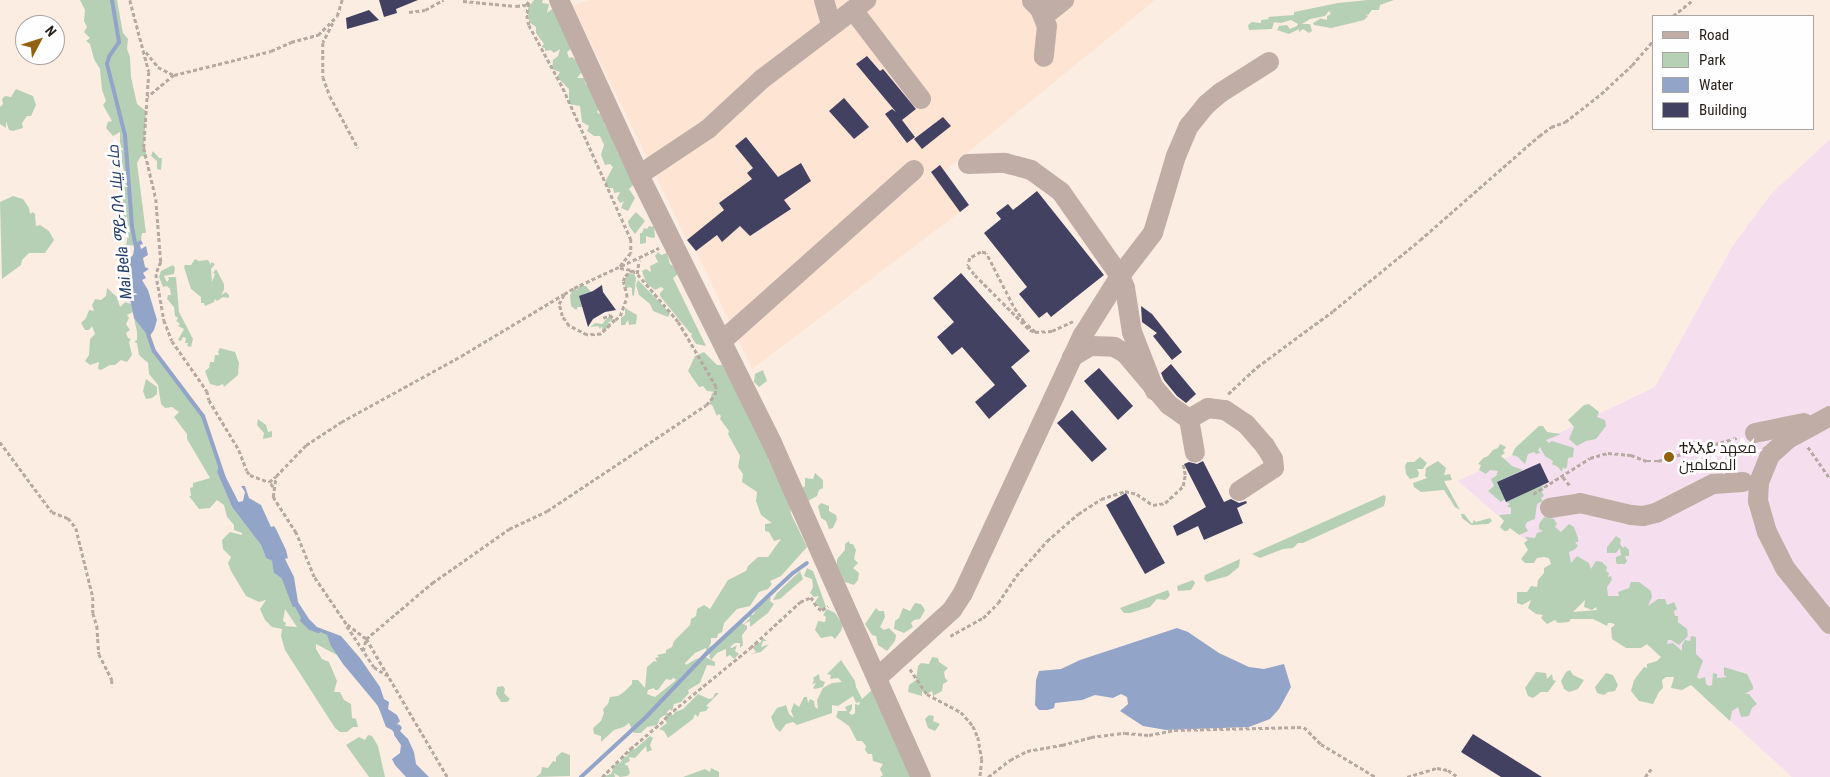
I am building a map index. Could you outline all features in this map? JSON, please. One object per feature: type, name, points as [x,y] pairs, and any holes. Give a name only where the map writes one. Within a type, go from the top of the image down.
[{"type":"street","points":[[559,0],[639,175],[772,443],[921,777]]},
{"type":"street","points":[[824,0],[831,24]]},
{"type":"street","points":[[1035,5],[1050,11],[1064,0]]},
{"type":"street","points":[[639,175],[708,129],[762,79],[831,24],[860,5],[921,100]]},
{"type":"street","points":[[1035,5],[1047,26],[1044,57]]},
{"type":"street","points":[[878,677],[952,610],[963,593],[1072,357],[1120,276],[1153,233],[1176,156],[1189,126],[1207,104],[1220,93],[1269,62]]},
{"type":"street","points":[[968,164],[1006,163],[1031,170],[1054,185],[1120,276],[1125,288],[1132,332],[1155,391]]},
{"type":"street","points":[[722,341],[914,170]]},
{"type":"street","points":[[1072,357],[1090,346],[1114,347],[1125,353],[1168,406],[1189,419],[1194,447]]},
{"type":"street","points":[[1189,419],[1201,410],[1212,408],[1225,410],[1246,424],[1273,459],[1274,468],[1239,491]]},
{"type":"street","points":[[1755,433],[1828,417]]},
{"type":"street","points":[[1828,417],[1788,439],[1770,456],[1759,482],[1758,497],[1767,532],[1785,568],[1830,624]]},
{"type":"street","points":[[1550,508],[1580,503],[1643,516],[1656,513],[1713,484],[1743,482],[1763,474]]},
{"type":"street","points":[[1743,482],[1749,484],[1758,497]]},
{"type":"path","points":[[130,0],[149,72],[144,148],[156,199],[161,262],[156,274],[164,320],[172,341],[207,391],[209,400],[238,450],[247,471],[250,475],[269,482],[273,488]]},
{"type":"path","points":[[342,0],[337,16],[323,43],[323,76],[330,96],[358,148]]},
{"type":"path","points":[[408,12],[425,10],[444,0]]},
{"type":"path","points":[[1674,15],[1694,0]]},
{"type":"path","points":[[464,1],[506,5],[526,5],[529,1]]},
{"type":"path","points":[[529,1],[527,15],[529,25],[563,88],[631,239],[632,253],[619,268]]},
{"type":"path","points":[[147,99],[174,75],[271,51],[291,42],[318,35],[337,16]]},
{"type":"path","points":[[1212,408],[1257,367],[1333,311],[1420,240],[1539,136],[1551,127],[1565,122],[1601,94],[1632,65],[1652,42]]},
{"type":"path","points":[[145,52],[158,67],[174,75]]},
{"type":"path","points":[[269,482],[306,445],[341,422],[461,356],[564,294],[640,259],[671,241]]},
{"type":"path","points":[[1035,332],[1024,322],[1013,306],[986,253],[981,252],[970,258],[968,266],[985,287],[1022,324],[1035,332],[1052,331],[1075,320],[1091,322]]},
{"type":"path","points":[[637,274],[640,259]]},
{"type":"path","points":[[363,651],[366,639],[432,583],[509,529],[547,511],[706,405],[715,395],[716,388],[678,322],[637,274],[632,270],[619,268]]},
{"type":"path","points":[[564,294],[559,304],[562,316],[569,326],[587,335],[595,336],[606,330],[620,316],[627,297],[623,281],[624,276],[632,270]]},
{"type":"path","points":[[603,318],[610,315],[615,320]]},
{"type":"path","points":[[1533,494],[1590,458],[1608,453],[1632,455],[1647,461],[1658,461],[1755,433]]},
{"type":"path","points":[[0,442],[52,512],[68,518],[76,528],[93,597],[93,613],[97,626],[99,654],[112,680],[112,687]]},
{"type":"path","points":[[944,638],[983,618],[998,603],[1016,576],[1047,541],[1078,514],[1101,499],[1125,491],[1137,494],[1154,505],[1160,506],[1173,498],[1182,486],[1185,475],[1184,460],[1194,447]]},
{"type":"path","points":[[276,476],[273,497],[296,533],[314,577],[374,667],[388,675]]},
{"type":"path","points":[[602,777],[660,724],[668,714],[750,648],[800,602],[811,597],[822,610],[842,599]]},
{"type":"path","points":[[342,619],[366,639],[388,675],[404,707],[447,777]]},
{"type":"path","points":[[900,656],[927,694],[961,712],[973,726],[978,737],[982,759],[980,777]]},
{"type":"path","points":[[988,777],[1010,760],[1027,751],[1062,745],[1091,737],[1125,733],[1150,735],[1174,730],[1304,727],[1321,744],[1376,777]]},
{"type":"path","points":[[1407,777],[1438,768],[1448,770],[1458,777]]},
{"type":"path","points":[[1645,777],[1652,769]]},
{"type":"shaded area","points":[[589,0],[1155,0],[945,171],[969,205],[752,369],[696,251],[687,240],[573,6]]},
{"type":"shaded area","name":"ቲኢኣይ معهد المعلمين","points":[[1830,139],[1830,777],[1792,777],[1646,644],[1458,481],[1655,387],[1732,247],[1771,194]]},
{"type":"green space","points":[[80,0],[117,0],[123,33],[128,39],[127,49],[130,57],[131,77],[137,104],[146,111],[144,147],[147,157],[141,156],[137,163],[146,233],[142,233],[141,240],[136,247],[134,245],[126,246],[128,233],[126,234],[121,229],[124,214],[122,186],[126,178],[120,157],[120,132],[113,136],[106,128],[108,122],[112,121],[103,105],[106,101],[102,90],[100,69],[94,59],[90,44],[86,41],[90,38],[84,32],[87,27],[84,21],[85,10]]},
{"type":"green space","points":[[534,0],[543,0],[542,3],[549,4],[547,13],[552,9],[558,14],[555,16],[558,17],[564,26],[560,30],[563,28],[571,49],[567,52],[569,58],[572,57],[579,63],[582,72],[577,78],[584,78],[586,85],[589,83],[600,106],[597,112],[599,114],[601,112],[606,120],[604,123],[619,150],[617,153],[620,154],[635,183],[629,189],[635,198],[628,211],[621,208],[624,201],[620,203],[617,198],[620,192],[614,193],[613,188],[608,188],[605,182],[613,167],[610,164],[605,165],[601,155],[604,145],[600,136],[594,136],[587,131],[589,126],[582,122],[580,106],[569,104],[569,89],[557,77],[560,72],[552,69],[553,60],[558,56],[560,49],[554,53],[551,50],[545,51],[545,48],[541,47],[544,44],[536,33],[536,27],[529,22],[528,8]]},
{"type":"green space","points":[[1394,0],[1380,5],[1379,10],[1372,10],[1368,15],[1365,14],[1368,16],[1364,20],[1331,28],[1314,25],[1313,23],[1320,19],[1318,18],[1327,20],[1327,16],[1331,14],[1329,11],[1325,16],[1310,19],[1302,24],[1310,24],[1312,31],[1309,33],[1303,29],[1289,34],[1277,30],[1279,26],[1287,25],[1290,29],[1297,26],[1298,24],[1291,20],[1281,23],[1274,22],[1272,29],[1249,30],[1248,25],[1252,22],[1261,23],[1261,20],[1269,19],[1268,17],[1294,15],[1294,12],[1338,3]]},
{"type":"green space","points":[[16,89],[33,96],[36,105],[31,116],[27,116],[22,123],[23,128],[13,131],[9,130],[6,121],[6,128],[0,124],[0,107],[3,104],[2,99],[5,96],[11,97]]},
{"type":"green space","points":[[153,151],[159,158],[162,158],[161,170],[157,169],[157,161],[151,156]]},
{"type":"green space","points":[[13,196],[23,199],[29,208],[30,214],[33,212],[35,214],[36,226],[40,225],[49,231],[54,240],[45,253],[29,253],[22,260],[21,265],[2,279],[0,202]]},
{"type":"green space","points":[[636,212],[645,221],[635,234],[628,221]]},
{"type":"green space","points":[[649,226],[654,227],[655,237],[646,236],[646,243],[640,244],[640,233]]},
{"type":"green space","points":[[658,252],[661,255],[667,253],[670,264],[677,269],[677,275],[673,278],[706,346],[696,344],[691,336],[692,333],[690,333],[660,296],[664,289],[661,287],[655,290],[646,283],[642,271],[646,269],[651,272],[650,266],[658,262],[655,256]]},
{"type":"green space","points":[[195,259],[199,261],[208,260],[211,265],[211,262],[215,264],[211,269],[212,282],[215,274],[213,273],[216,269],[224,284],[224,290],[221,295],[226,292],[229,298],[223,297],[217,301],[215,299],[214,302],[205,306],[204,303],[201,303],[201,297],[191,289],[184,267],[185,265],[191,265]]},
{"type":"green space","points":[[173,265],[175,268],[174,274],[164,276],[167,282],[168,277],[176,277],[179,312],[193,339],[191,347],[187,346],[188,343],[185,343],[186,338],[183,337],[181,341],[178,340],[184,329],[178,326],[180,324],[176,321],[178,318],[175,316],[174,307],[167,299],[168,295],[171,295],[170,289],[167,286],[163,287],[159,277],[161,271]]},
{"type":"green space","points":[[628,273],[634,274],[636,278],[634,296],[632,295],[632,288],[626,289],[624,283]]},
{"type":"green space","points":[[638,280],[670,313],[668,317],[653,311],[650,304],[639,295],[636,285]]},
{"type":"green space","points":[[579,286],[586,286],[591,292],[582,295],[582,307],[578,307],[576,310],[571,306],[570,295],[574,288],[577,290]]},
{"type":"green space","points":[[107,288],[117,297],[120,307],[125,302],[131,304],[133,312],[127,315],[129,318],[126,324],[130,330],[126,333],[128,338],[131,339],[129,342],[132,355],[127,362],[121,360],[115,365],[110,365],[101,370],[98,369],[99,362],[90,365],[85,361],[89,355],[90,339],[95,334],[92,326],[89,330],[85,330],[81,323],[86,318],[89,310],[94,311],[92,305],[95,299],[101,300],[106,296]]},
{"type":"green space","points":[[625,308],[637,315],[636,324],[629,325],[628,320],[625,325],[621,325],[621,318],[625,315]]},
{"type":"green space","points":[[610,315],[613,320],[607,323],[611,323],[610,327],[602,331],[602,326],[600,329],[598,326],[590,327],[595,323],[602,324]]},
{"type":"green space","points":[[134,318],[148,334],[154,351],[203,416],[219,461],[217,472],[232,507],[261,545],[266,558],[272,561],[277,575],[284,580],[291,599],[310,628],[327,635],[337,655],[316,644],[316,649],[322,659],[329,662],[337,681],[334,692],[340,692],[344,700],[351,704],[352,718],[356,719],[358,727],[353,727],[347,732],[340,732],[335,728],[285,650],[281,636],[282,629],[272,627],[265,620],[260,609],[266,600],[259,602],[246,596],[231,571],[228,563],[231,557],[223,549],[222,540],[230,532],[242,535],[242,533],[234,530],[234,525],[227,517],[224,505],[217,500],[210,508],[199,509],[189,496],[191,496],[190,488],[193,487],[193,483],[210,478],[187,439],[187,434],[174,417],[179,412],[172,407],[165,408],[161,404],[158,385],[149,374],[148,363],[139,355],[137,343],[134,342],[137,340]],"holes":[[[285,609],[297,627],[285,626],[286,623],[283,621]]]},
{"type":"green space","points":[[220,348],[235,352],[239,363],[238,375],[224,387],[223,384],[218,386],[210,384],[205,371],[209,368],[210,362],[214,362],[215,355],[219,355]]},
{"type":"green space","points":[[704,352],[717,365],[722,365],[770,457],[768,459],[790,503],[791,514],[807,547],[781,576],[770,581],[772,584],[768,589],[759,592],[750,606],[737,609],[724,623],[722,632],[718,634],[717,638],[711,638],[708,648],[742,623],[747,626],[742,635],[743,645],[740,648],[740,643],[735,643],[730,647],[732,648],[737,645],[735,651],[739,654],[734,659],[730,655],[726,657],[726,649],[717,653],[711,660],[715,662],[715,666],[707,665],[700,683],[688,690],[689,693],[681,702],[674,704],[672,711],[670,709],[667,712],[668,715],[673,715],[675,712],[683,709],[698,694],[709,699],[713,698],[715,693],[719,693],[706,706],[709,707],[706,711],[700,712],[698,717],[695,714],[693,719],[668,738],[664,731],[659,729],[667,723],[665,720],[667,716],[665,715],[660,718],[657,725],[647,727],[641,733],[634,733],[629,723],[624,727],[614,730],[601,742],[601,736],[594,734],[593,728],[601,721],[604,713],[603,709],[608,704],[610,697],[618,696],[624,692],[632,684],[632,680],[638,680],[645,688],[647,667],[654,661],[657,662],[655,658],[659,657],[657,655],[666,653],[666,650],[672,647],[674,641],[690,625],[691,619],[696,616],[697,609],[704,605],[710,609],[728,580],[746,571],[748,566],[758,557],[768,557],[781,539],[774,541],[769,532],[765,531],[765,524],[772,523],[761,515],[756,501],[757,492],[742,482],[743,474],[738,467],[740,456],[728,434],[729,431],[720,419],[721,416],[719,414],[717,416],[712,405],[709,404],[712,393],[715,392],[707,391],[703,386],[699,387],[688,371],[695,356]],"holes":[[[706,648],[707,654],[711,655],[709,656],[711,660],[706,657],[696,659],[686,665],[685,663],[695,653]],[[673,678],[676,679],[675,681],[655,697],[647,694],[648,690],[654,688],[658,690],[666,679],[671,680]]]},
{"type":"green space","points":[[763,370],[767,381],[759,387],[754,382],[755,374]]},
{"type":"green space","points":[[146,379],[157,387],[157,394],[152,398],[146,399],[143,391]]},
{"type":"green space","points":[[1589,404],[1599,412],[1597,417],[1605,420],[1606,426],[1596,439],[1586,441],[1577,446],[1569,439],[1574,427],[1568,420],[1584,405]]},
{"type":"green space","points":[[258,419],[266,425],[268,432],[272,431],[272,437],[263,439],[264,433],[257,425]]},
{"type":"green space","points":[[1539,426],[1543,426],[1547,432],[1561,434],[1546,440],[1549,443],[1552,441],[1574,448],[1573,457],[1568,458],[1567,467],[1565,469],[1563,467],[1562,472],[1552,464],[1553,461],[1545,456],[1540,447],[1538,450],[1540,453],[1528,454],[1525,464],[1518,457],[1512,455],[1515,448]]},
{"type":"green space","points":[[1500,444],[1506,447],[1503,451],[1505,453],[1501,456],[1512,466],[1523,470],[1497,482],[1499,486],[1542,485],[1544,491],[1541,490],[1544,496],[1541,498],[1543,501],[1537,504],[1535,519],[1527,522],[1525,526],[1528,531],[1519,535],[1510,528],[1504,531],[1500,527],[1504,521],[1499,515],[1511,514],[1511,508],[1507,506],[1510,504],[1506,502],[1507,497],[1501,502],[1488,491],[1494,486],[1491,479],[1496,476],[1498,471],[1490,470],[1486,474],[1479,470],[1481,465],[1478,464],[1493,450],[1498,448]]},
{"type":"green space","points":[[1420,457],[1427,463],[1423,469],[1417,469],[1418,477],[1410,479],[1406,474],[1405,466],[1407,462],[1414,462]]},
{"type":"green space","points":[[1438,461],[1446,468],[1444,475],[1450,474],[1452,480],[1444,481],[1460,510],[1455,507],[1444,490],[1421,492],[1414,487],[1413,483],[1427,478],[1425,476],[1426,468]]},
{"type":"green space","points":[[815,473],[823,480],[823,488],[819,490],[817,496],[808,501],[801,489],[805,486],[805,478],[813,479]]},
{"type":"green space","points":[[1384,495],[1386,497],[1384,506],[1303,543],[1298,543],[1293,548],[1283,549],[1260,558],[1252,554]]},
{"type":"green space","points":[[821,503],[829,506],[829,511],[836,515],[837,519],[833,528],[829,529],[826,521],[821,518],[818,506]]},
{"type":"green space","points":[[1461,514],[1464,514],[1472,524],[1474,520],[1476,522],[1490,518],[1492,521],[1488,524],[1471,525],[1462,518]]},
{"type":"green space","points":[[1544,517],[1554,519],[1557,524],[1555,527],[1561,532],[1569,524],[1574,527],[1578,538],[1578,542],[1575,542],[1578,546],[1569,552],[1571,563],[1577,556],[1589,563],[1591,569],[1596,561],[1602,562],[1607,567],[1608,577],[1611,576],[1612,580],[1607,587],[1608,596],[1619,596],[1618,592],[1629,588],[1631,582],[1639,582],[1651,591],[1652,597],[1648,606],[1658,599],[1665,599],[1667,605],[1674,602],[1677,609],[1674,611],[1675,616],[1678,616],[1678,622],[1687,629],[1688,636],[1679,645],[1671,640],[1668,640],[1667,644],[1673,643],[1682,651],[1682,645],[1685,640],[1690,641],[1691,636],[1696,637],[1696,654],[1703,661],[1697,677],[1699,679],[1705,677],[1706,684],[1709,686],[1712,685],[1713,673],[1717,674],[1717,678],[1727,677],[1724,675],[1724,667],[1747,674],[1753,689],[1745,694],[1749,694],[1757,704],[1752,708],[1749,716],[1741,717],[1738,707],[1732,711],[1730,721],[1691,685],[1682,690],[1671,688],[1674,677],[1666,677],[1662,680],[1663,688],[1653,704],[1639,701],[1631,691],[1634,680],[1644,667],[1647,668],[1647,664],[1657,661],[1661,657],[1647,644],[1641,648],[1626,648],[1612,639],[1611,628],[1615,625],[1608,623],[1607,626],[1593,619],[1571,619],[1569,622],[1558,623],[1555,620],[1547,624],[1541,618],[1543,615],[1536,614],[1528,608],[1531,600],[1522,605],[1517,603],[1517,592],[1527,592],[1531,586],[1537,587],[1538,580],[1544,573],[1544,568],[1551,564],[1549,558],[1544,557],[1537,558],[1534,563],[1525,563],[1521,559],[1528,550],[1524,543],[1528,540],[1525,537],[1535,538],[1537,533],[1543,531],[1539,529],[1539,524]],"holes":[[[1585,600],[1584,607],[1592,610],[1596,607],[1597,610],[1573,612]]]},
{"type":"green space","points":[[1616,536],[1621,539],[1620,544],[1623,548],[1625,546],[1629,550],[1629,556],[1625,556],[1627,561],[1625,564],[1617,564],[1616,562],[1616,557],[1621,555],[1620,548],[1616,553],[1607,553],[1607,547]]},
{"type":"green space","points":[[849,541],[856,550],[854,559],[858,563],[853,568],[859,573],[858,580],[854,585],[845,582],[837,566],[837,559],[845,550],[845,544]]},
{"type":"green space","points":[[1240,559],[1239,567],[1228,576],[1207,582],[1204,579],[1205,575]]},
{"type":"green space","points":[[807,568],[813,571],[826,607],[822,610],[815,602],[819,596],[814,597],[810,593],[813,587],[812,579],[804,576]]},
{"type":"green space","points":[[800,571],[803,579],[780,599],[773,600],[777,593]]},
{"type":"green space","points":[[1193,580],[1195,583],[1191,590],[1178,591],[1177,586]]},
{"type":"green space","points":[[1168,590],[1170,595],[1168,598],[1165,600],[1157,599],[1150,607],[1130,613],[1124,613],[1120,608]]},
{"type":"green space","points":[[771,597],[770,601],[774,604],[768,613],[750,627],[750,621],[744,624],[750,618],[748,615],[753,615],[759,605]]},
{"type":"green space","points":[[915,603],[921,604],[925,610],[920,619],[914,620],[911,623],[913,627],[904,633],[894,629],[895,621],[899,618],[903,608],[910,611]]},
{"type":"green space","points":[[876,608],[879,611],[884,611],[885,617],[880,627],[884,630],[889,628],[896,635],[895,641],[887,651],[878,645],[876,636],[872,635],[865,624]]},
{"type":"green space","points":[[827,609],[835,613],[843,625],[835,639],[832,636],[821,638],[815,630],[818,621],[825,622],[826,617],[823,615]]},
{"type":"green space","points":[[763,638],[767,641],[763,641],[761,647],[769,644],[761,652],[751,654],[756,652],[753,648],[755,643],[760,643]]},
{"type":"green space","points":[[932,657],[938,658],[939,662],[948,668],[944,672],[945,678],[948,681],[943,684],[942,691],[933,696],[932,691],[927,694],[922,691],[922,696],[908,692],[909,685],[916,680],[918,666],[921,663],[929,664]]},
{"type":"green space","points":[[841,660],[855,681],[862,699],[873,689],[913,777],[880,777],[883,775],[880,769],[883,764],[873,761],[872,754],[868,754],[865,750],[866,746],[862,741],[857,741],[849,726],[836,717],[838,711],[847,711],[845,707],[852,704],[852,709],[849,713],[852,715],[855,713],[855,704],[859,705],[860,702],[856,703],[853,696],[838,706],[832,705],[832,713],[797,725],[793,722],[786,724],[780,732],[775,727],[771,717],[777,708],[786,705],[789,714],[794,718],[791,711],[794,703],[799,707],[804,697],[807,697],[808,703],[810,699],[814,701],[815,707],[818,709],[817,700],[823,688],[832,683],[842,682],[838,678],[830,679],[831,675],[827,674]]},
{"type":"green space","points":[[1570,670],[1573,675],[1584,680],[1578,689],[1569,692],[1564,689],[1561,681],[1566,672]]},
{"type":"green space","points":[[1536,672],[1546,673],[1547,679],[1552,674],[1553,680],[1556,681],[1548,692],[1541,692],[1533,698],[1528,696],[1525,688]]},
{"type":"green space","points":[[1606,673],[1613,675],[1618,685],[1615,691],[1604,695],[1597,693],[1595,687]]},
{"type":"green space","points":[[819,674],[820,680],[825,682],[823,687],[815,689],[813,688],[816,683],[812,684],[813,678]]},
{"type":"green space","points":[[503,686],[505,689],[504,693],[510,699],[507,702],[501,702],[496,694],[497,687]]},
{"type":"green space","points":[[929,715],[934,716],[933,721],[940,724],[935,731],[928,728],[925,719]]},
{"type":"green space","points":[[368,735],[372,736],[378,746],[385,777],[369,777],[346,745],[359,737],[365,740]]},
{"type":"green space","points":[[650,736],[653,738],[650,745],[652,750],[647,752],[646,746],[635,758],[629,757],[630,761],[624,764],[628,766],[630,773],[627,776],[620,777],[614,773],[615,777],[602,777],[611,774],[616,762],[620,763],[625,756],[627,757],[630,749],[635,749]]},
{"type":"green space","points":[[562,752],[570,755],[570,776],[536,777],[541,773],[542,767],[548,768],[553,761],[556,762],[556,757]]},
{"type":"green space","points":[[711,768],[719,772],[719,777],[683,777],[705,769],[710,772]]},
{"type":"water","points":[[141,240],[143,244],[140,245],[141,249],[146,246],[148,255],[143,258],[145,267],[149,269],[143,273],[146,278],[142,280],[148,290],[157,320],[154,330],[149,337],[134,318],[126,281],[129,275],[125,272],[129,268],[129,259],[133,255],[135,243]]},
{"type":"water","points":[[219,461],[235,503],[243,501],[245,492],[241,486],[245,486],[249,498],[261,505],[271,527],[274,526],[276,529],[286,550],[288,558],[285,559],[294,577],[298,602],[309,619],[317,627],[341,636],[360,658],[380,687],[384,699],[389,702],[388,709],[397,715],[400,721],[397,724],[400,725],[402,728],[400,731],[408,739],[414,752],[416,764],[429,777],[406,777],[395,765],[392,759],[400,753],[401,745],[394,735],[394,731],[386,727],[378,706],[343,664],[331,646],[327,635],[310,628],[302,620],[284,580],[274,573],[272,561],[266,558],[261,545],[232,507],[217,472]]},
{"type":"water","points":[[1177,628],[1188,632],[1219,653],[1249,667],[1264,669],[1284,664],[1291,687],[1279,709],[1270,719],[1249,727],[1166,730],[1143,726],[1120,711],[1128,704],[1127,697],[1121,694],[1113,698],[1095,695],[1082,700],[1055,703],[1054,708],[1048,710],[1039,710],[1035,705],[1036,680],[1039,671],[1061,669],[1080,660]]},
{"type":"building","points":[[379,0],[418,0],[396,9],[397,13],[384,17]]},
{"type":"building","points":[[369,10],[379,20],[347,29],[346,18]]},
{"type":"building","points":[[867,56],[880,71],[883,69],[916,109],[902,120],[915,137],[907,143],[885,114],[892,109],[896,112],[856,64]]},
{"type":"building","points":[[844,98],[869,127],[854,139],[829,111]]},
{"type":"building","points":[[943,117],[951,126],[922,149],[914,139]]},
{"type":"building","points":[[746,137],[778,177],[801,163],[811,181],[784,200],[791,209],[750,236],[740,226],[722,242],[717,235],[696,251],[687,240],[724,210],[719,203],[752,179],[747,173],[753,168],[735,146]]},
{"type":"building","points":[[940,165],[969,205],[960,212],[931,172]]},
{"type":"building","points":[[1037,191],[1104,275],[1051,317],[1047,312],[1039,318],[1019,294],[1027,287],[984,233],[1001,219],[996,213],[1008,204],[1013,210]]},
{"type":"building","points":[[961,273],[1030,351],[1011,367],[1027,386],[989,419],[975,402],[995,385],[962,347],[952,355],[937,337],[954,322],[933,298]]},
{"type":"building","points":[[602,285],[603,292],[616,310],[605,312],[593,319],[588,327],[579,296],[593,291]]},
{"type":"building","points":[[1141,306],[1152,314],[1182,352],[1172,360],[1153,336],[1157,333],[1142,322]]},
{"type":"building","points":[[1171,364],[1196,394],[1186,403],[1177,396],[1164,380],[1161,373]]},
{"type":"building","points":[[1099,368],[1133,406],[1118,420],[1084,381]]},
{"type":"building","points":[[1072,410],[1107,449],[1092,462],[1057,423]]},
{"type":"building","points":[[1203,461],[1224,502],[1231,499],[1239,503],[1246,501],[1247,503],[1237,508],[1243,523],[1204,540],[1198,526],[1177,536],[1173,526],[1206,507],[1184,464],[1189,462],[1197,464]]},
{"type":"building","points":[[1540,463],[1549,482],[1506,502],[1497,482]]},
{"type":"building","points":[[1126,493],[1165,563],[1145,574],[1106,505]]},
{"type":"building","points":[[1473,734],[1542,777],[1501,777],[1461,752]]},
{"type":"waterway","name":"Mai Bela ማይ-በላ ماء بيلا","points":[[112,0],[119,42],[109,57],[107,64],[125,135],[132,227],[136,248]]},
{"type":"waterway","name":"Mai Bela ማይ-በላ ماء بيلا","points":[[148,334],[154,351],[203,416],[224,478],[238,505]]},
{"type":"waterway","points":[[581,777],[647,716],[706,654],[793,573],[807,563]]},
{"type":"waterway","name":"Mai Bela ማይ-በላ ماء بيلا","points":[[283,576],[294,605]]},
{"type":"waterway","name":"Mai Bela ማይ-በላ ماء بيلا","points":[[302,620],[310,628],[318,631]]},
{"type":"waterway","name":"Mai Bela ማይ-በላ ماء بيلا","points":[[368,686],[403,744]]},
{"type":"place","name":"ቲኢኣይ معهد المعلمين","points":[[1669,457]]}]
